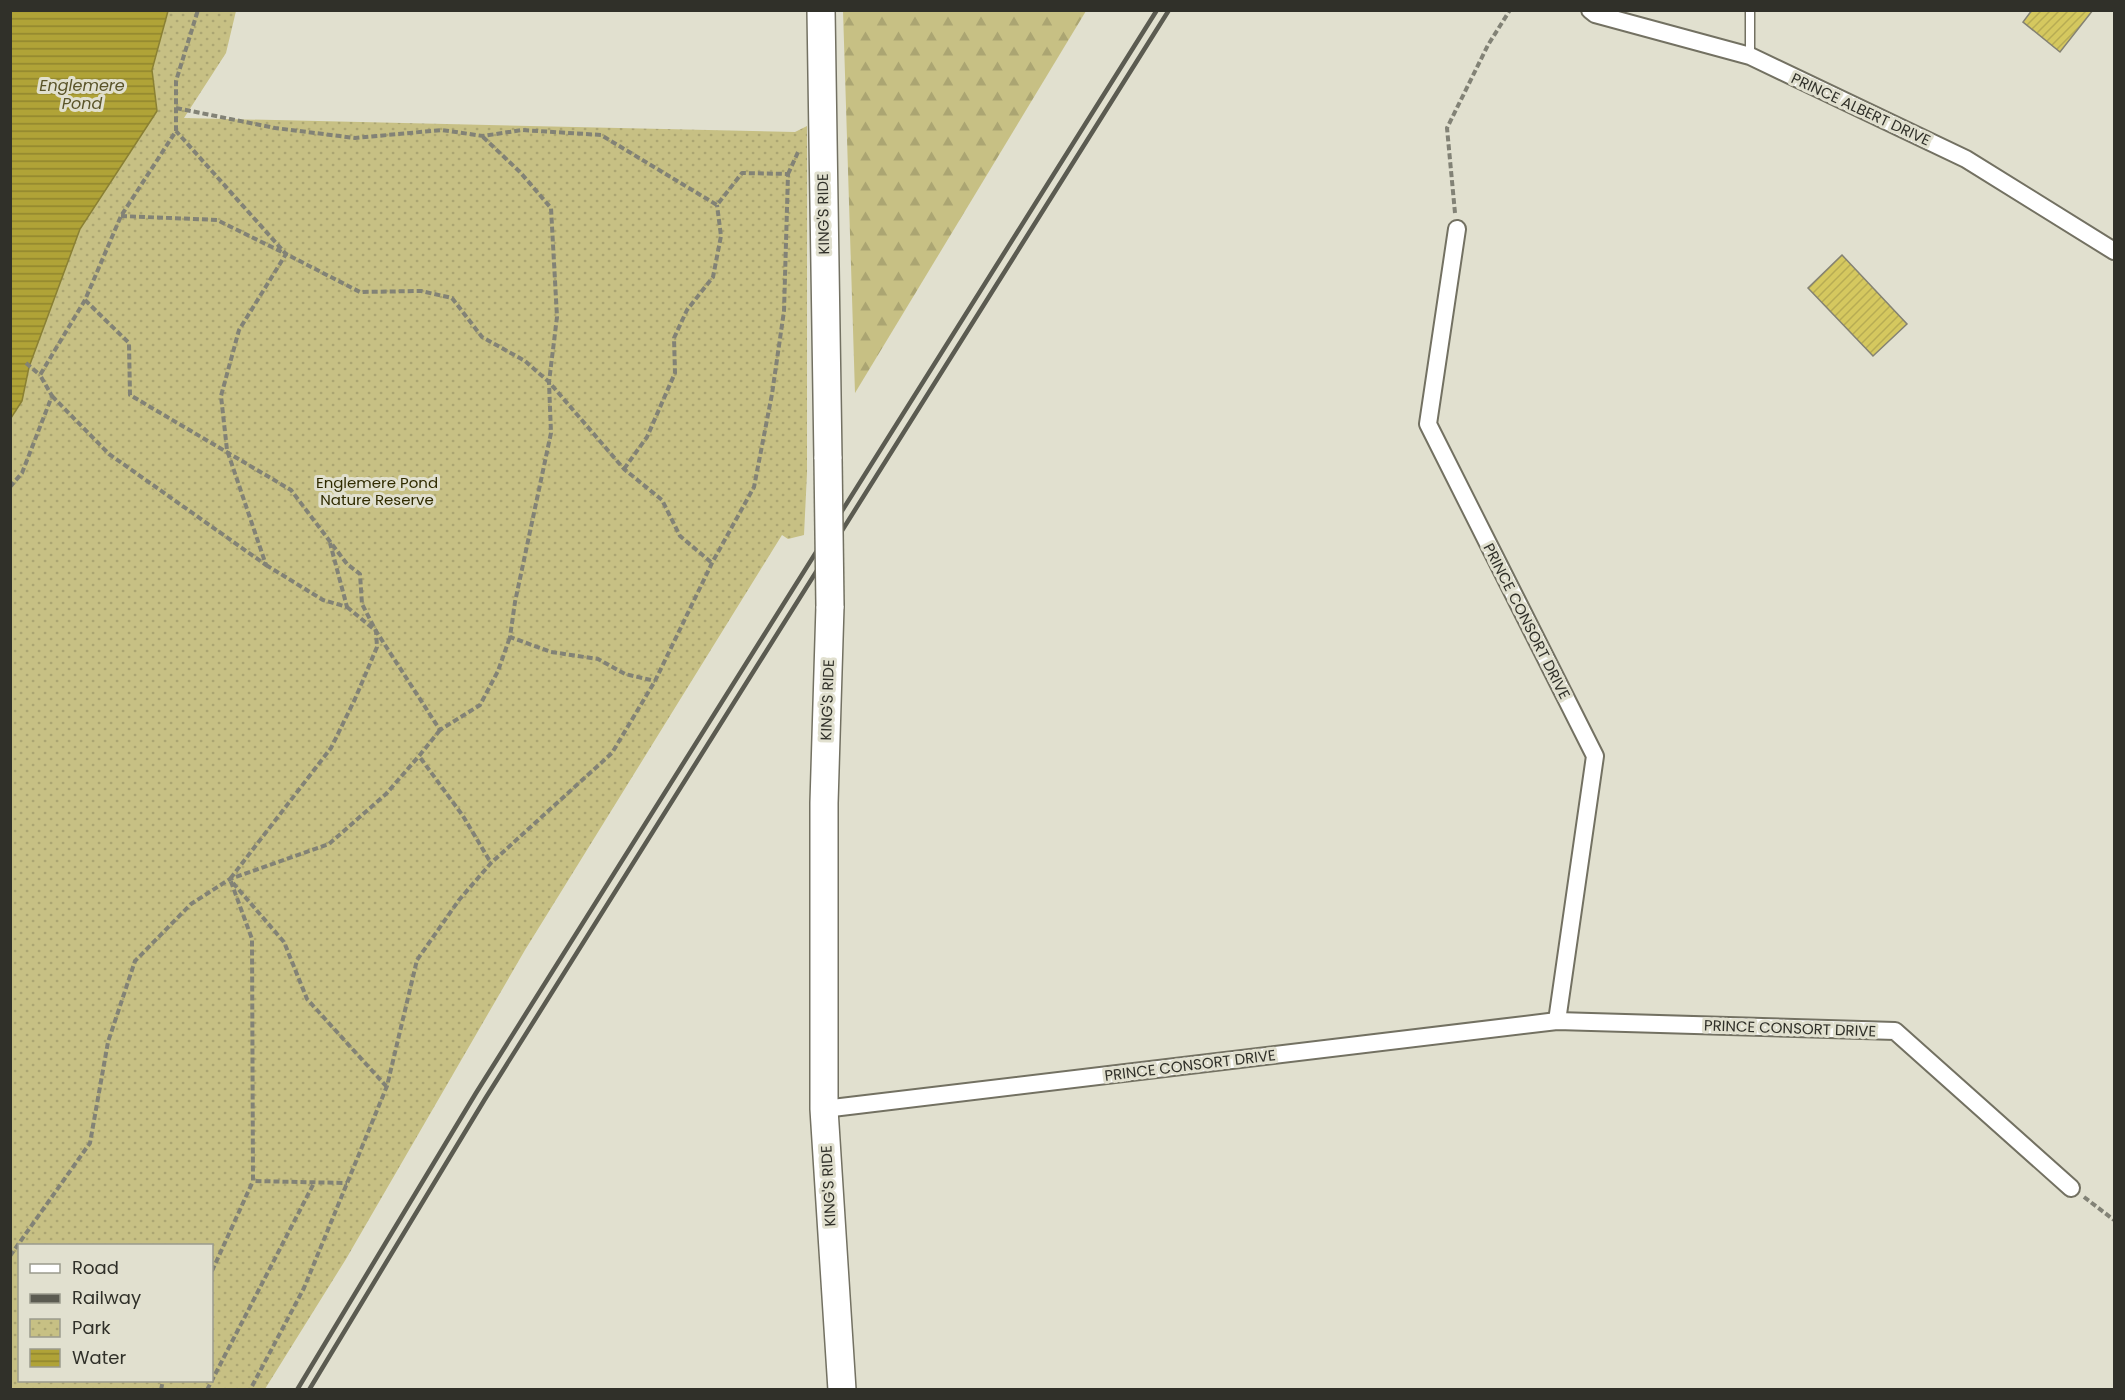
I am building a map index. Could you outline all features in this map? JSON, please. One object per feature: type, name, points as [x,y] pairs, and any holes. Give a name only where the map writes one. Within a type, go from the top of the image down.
[{"type":"main road","name":"KING'S RIDE","points":[[820,10],[830,606],[824,803],[824,1109],[842,1389]]},
{"type":"street","name":"PRINCE ALBERT DRIVE","points":[[1590,10],[1595,14],[1750,56],[1966,159],[2115,251]]},
{"type":"street","name":"PRINCE CONSORT DRIVE","points":[[1457,229],[1428,424],[1595,756],[1557,1021]]},
{"type":"street","name":"PRINCE CONSORT DRIVE","points":[[824,1109],[1557,1021],[1895,1031],[2071,1188]]},
{"type":"lane","points":[[1750,10],[1750,56]]},
{"type":"path","points":[[40,375],[85,300],[121,216],[176,131],[176,81],[198,10]]},
{"type":"path","points":[[1457,229],[1447,128],[1488,45],[1510,10]]},
{"type":"path","points":[[176,108],[275,128],[356,138],[442,130],[483,136],[522,130],[601,135],[717,205]]},
{"type":"path","points":[[176,131],[286,254]]},
{"type":"path","points":[[18,1244],[90,1143],[108,1042],[135,961],[191,904],[230,879],[329,844],[386,794],[440,730],[480,705],[498,671],[510,637],[515,602],[551,433],[549,382],[557,317],[551,208],[520,172],[483,136]]},
{"type":"path","points":[[250,1389],[304,1288],[387,1086],[417,960],[459,900],[491,863],[612,753],[655,681],[712,563],[754,487],[768,417],[784,312],[788,174],[742,173],[717,205],[721,236],[713,278],[687,310],[675,338],[675,374],[647,437],[624,469]]},
{"type":"path","points":[[121,216],[217,220],[360,292],[421,291],[453,298],[482,337],[525,361],[549,382],[624,469],[662,500],[680,536],[712,563]]},
{"type":"path","points":[[266,565],[227,450],[221,396],[239,330],[286,254]]},
{"type":"path","points":[[85,300],[129,343],[130,395],[227,450],[291,490],[347,564],[360,574],[362,604],[376,631],[440,730]]},
{"type":"path","points":[[26,363],[40,375],[52,396],[109,454],[266,565],[323,600],[347,607],[376,631],[377,647],[331,748],[230,879]]},
{"type":"path","points":[[10,487],[22,473],[52,396]]},
{"type":"path","points":[[330,541],[347,607]]},
{"type":"path","points":[[510,637],[551,652],[598,659],[625,674],[655,681]]},
{"type":"path","points":[[419,756],[463,816],[491,863]]},
{"type":"path","points":[[230,879],[284,942],[307,999],[387,1086]]},
{"type":"path","points":[[213,1269],[253,1181],[252,939],[230,879]]},
{"type":"path","points":[[253,1181],[347,1183]]},
{"type":"path","points":[[213,1377],[314,1183]]},
{"type":"path","points":[[2071,1188],[2115,1220]]},
{"type":"green space","name":"Englemere Pond Nature Reserve","points":[[10,11],[236,11],[226,53],[184,118],[795,132],[807,126],[807,473],[804,535],[788,539],[782,535],[525,950],[346,1259],[265,1389],[11,1389]]},
{"type":"green space","points":[[843,11],[1086,11],[855,393]]},
{"type":"water","name":"Englemere Pond","points":[[11,10],[168,11],[152,70],[157,111],[80,229],[29,367],[22,401],[11,418]]},
{"type":"building","points":[[2032,10],[2093,10],[2060,52],[2023,22]]},
{"type":"building","points":[[1842,255],[1907,324],[1873,356],[1808,288]]},
{"type":"railway","points":[[297,1390],[476,1093],[1157,10]]},
{"type":"railway","points":[[309,1390],[485,1099],[1169,10]]}]
